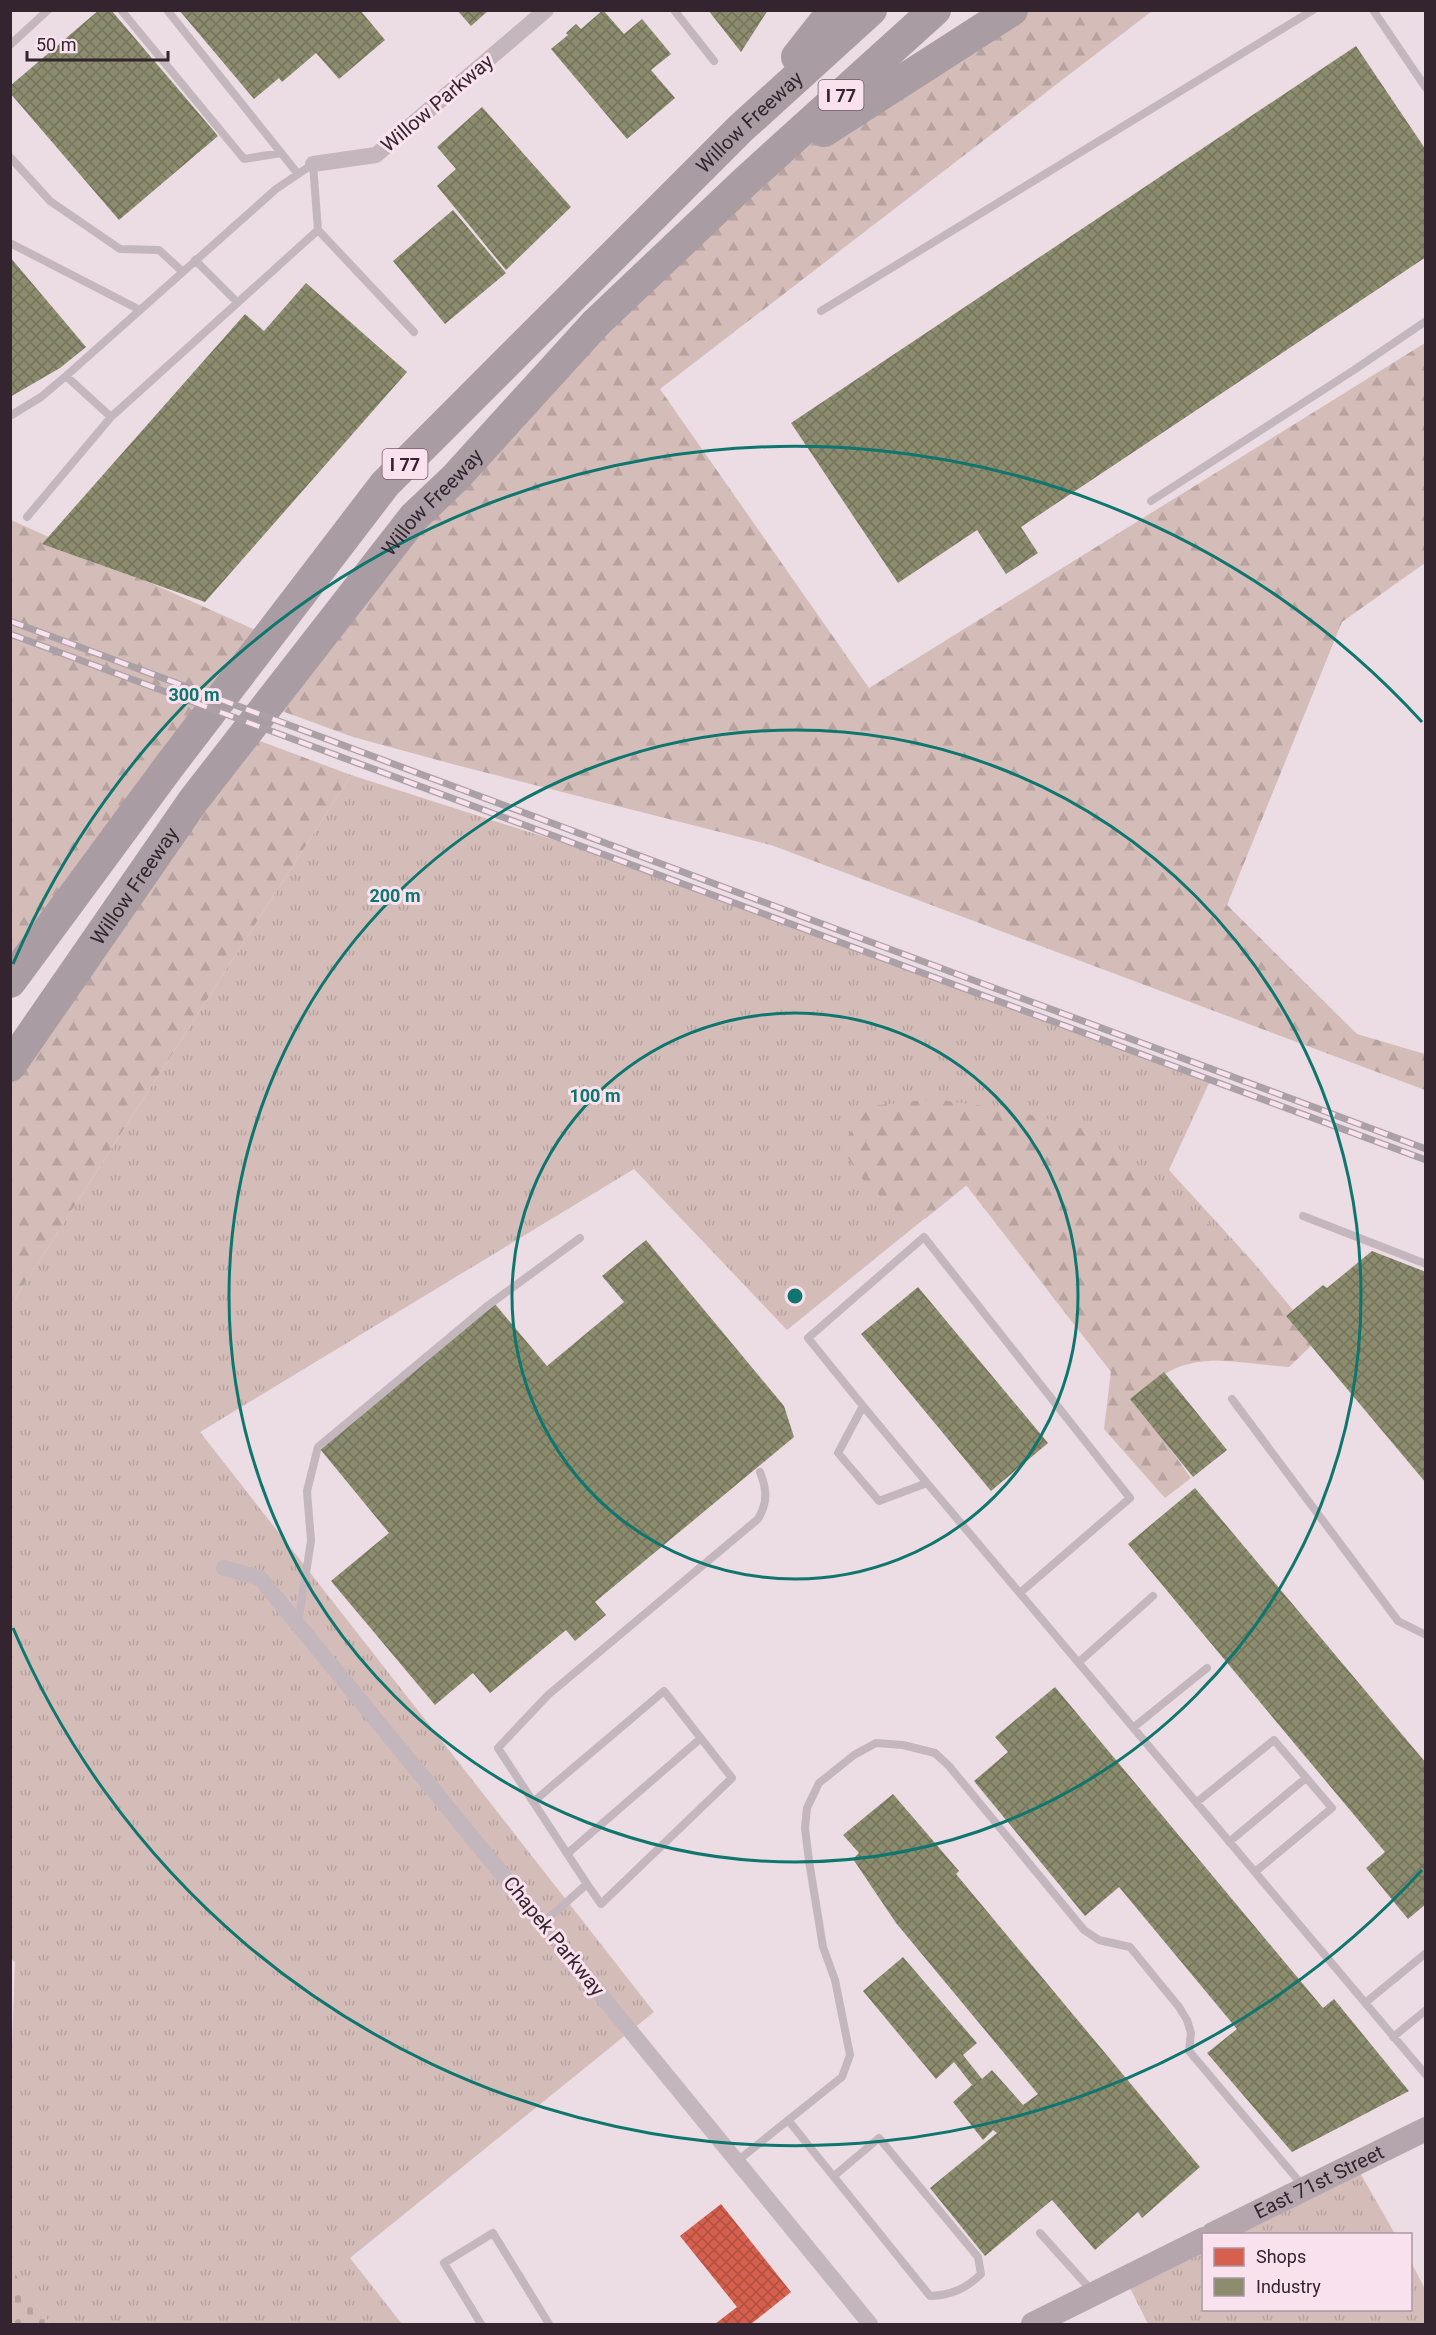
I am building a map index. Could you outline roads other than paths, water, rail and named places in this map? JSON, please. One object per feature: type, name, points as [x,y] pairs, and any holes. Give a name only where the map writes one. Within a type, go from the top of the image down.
[{"type":"highway","points":[[740,129],[834,10]]},
{"type":"highway","name":"Willow Freeway","points":[[10,982],[170,765],[385,484],[740,129],[871,10]]},
{"type":"highway","name":"Willow Freeway","points":[[10,1066],[194,801],[414,517],[456,477],[596,323],[747,180],[935,10]]},
{"type":"highway","points":[[747,180],[1012,10]]},
{"type":"main road","name":"East 71st Street","points":[[1217,2233],[1425,2129]]},
{"type":"main road","points":[[1033,2325],[1202,2240]]},
{"type":"street","name":"Willow Parkway","points":[[313,164],[376,155],[546,10]]},
{"type":"street","name":"Chapek Parkway","points":[[224,1568],[260,1578],[870,2325]]},
{"type":"lane","points":[[10,45],[48,10]]},
{"type":"lane","points":[[121,10],[244,159],[281,153]]},
{"type":"lane","points":[[167,10],[298,174]]},
{"type":"lane","points":[[674,10],[714,61]]},
{"type":"lane","points":[[821,311],[1313,10]]},
{"type":"lane","points":[[1373,10],[1425,88]]},
{"type":"lane","points":[[10,157],[50,201],[120,249],[159,250],[183,272]]},
{"type":"lane","points":[[10,416],[41,397],[276,189],[313,164],[318,230],[414,332]]},
{"type":"lane","points":[[27,517],[111,417],[318,230]]},
{"type":"lane","points":[[10,243],[140,310]]},
{"type":"lane","points":[[195,260],[237,302]]},
{"type":"lane","points":[[1150,501],[1354,370],[1425,321]]},
{"type":"lane","points":[[66,376],[111,417]]},
{"type":"lane","points":[[1303,1216],[1425,1264]]},
{"type":"lane","points":[[1021,1592],[1130,1498],[924,1237],[808,1338],[927,1483],[1393,2037],[1424,2070]]},
{"type":"lane","points":[[298,1625],[311,1541],[307,1491],[318,1447],[486,1307],[580,1238]]},
{"type":"lane","points":[[1232,1399],[1398,1621],[1425,1635]]},
{"type":"lane","points":[[863,1406],[838,1453],[879,1501],[927,1483]]},
{"type":"lane","points":[[533,1802],[664,1691],[732,1778],[601,1904],[587,1884],[568,1853],[533,1802],[498,1748],[548,1695],[758,1519],[766,1504],[766,1486],[760,1472]]},
{"type":"lane","points":[[1079,1662],[1153,1596]]},
{"type":"lane","points":[[1134,1727],[1207,1668]]},
{"type":"lane","points":[[568,1853],[700,1738]]},
{"type":"lane","points":[[1197,1802],[1274,1740],[1332,1808],[1255,1872]]},
{"type":"lane","points":[[736,2162],[842,2077],[850,2055],[835,1980],[823,1947],[805,1828],[807,1808],[819,1783],[855,1755],[876,1743],[935,1753],[949,1766],[1084,1930],[1099,1940],[1130,1947],[1187,2020],[1191,2033],[1189,2051],[1305,2189]]},
{"type":"lane","points":[[1229,1842],[1306,1778]]},
{"type":"lane","points":[[543,1923],[587,1884]]},
{"type":"lane","points":[[1365,2003],[1425,1953]]},
{"type":"lane","points":[[1393,2037],[1425,2010]]},
{"type":"lane","points":[[789,2120],[930,2296],[948,2295],[959,2291],[981,2274],[978,2257],[879,2138],[834,2176]]},
{"type":"lane","points":[[480,2325],[444,2263],[493,2233],[549,2325]]},
{"type":"lane","points":[[1040,2233],[1095,2294]]},
{"type":"railway","points":[[10,621],[1426,1149]]},
{"type":"railway","points":[[10,634],[1426,1160]]}]
